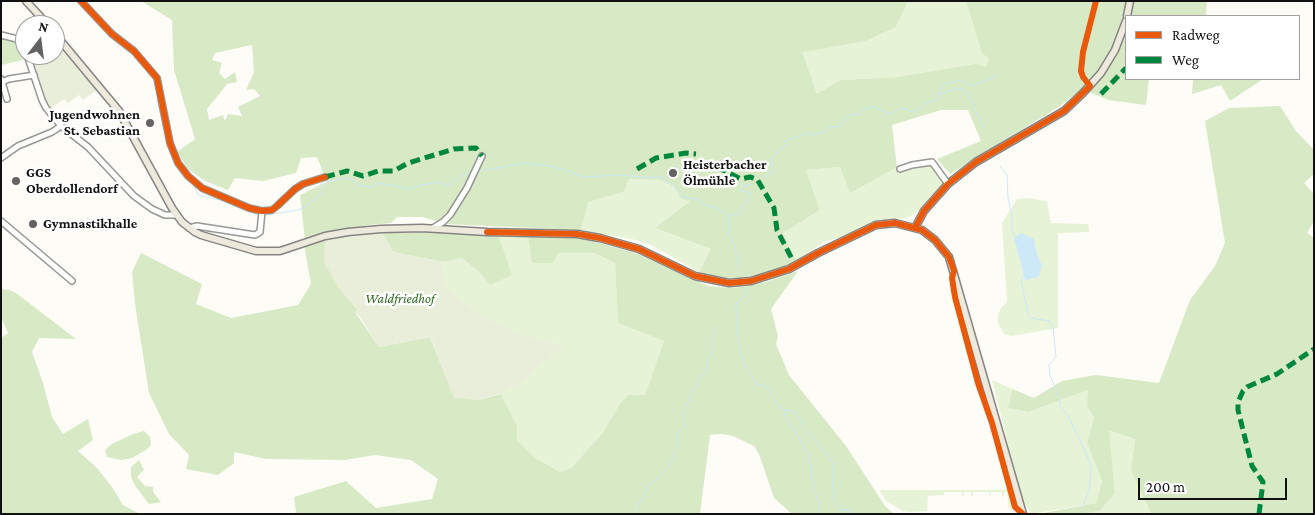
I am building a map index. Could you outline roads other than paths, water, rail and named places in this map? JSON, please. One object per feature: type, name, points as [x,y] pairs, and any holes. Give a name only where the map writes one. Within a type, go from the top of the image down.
[{"type":"main road","points":[[26,1],[39,15]]},
{"type":"main road","points":[[1127,15],[1130,1]]},
{"type":"main road","points":[[915,228],[924,211],[948,184],[976,162],[1064,111],[1101,73],[1115,50],[1125,24]]},
{"type":"main road","points":[[65,46],[119,111],[176,215],[189,228],[201,235],[249,249],[274,251],[290,248],[325,236],[392,228],[577,234],[600,238],[639,249],[695,276],[729,283],[759,279],[789,269],[876,225],[895,223],[915,228],[936,240],[949,257],[1023,514]]},
{"type":"street","points":[[81,1],[112,34],[134,52],[157,78],[170,142],[178,163],[188,176],[202,188],[249,208],[262,211],[272,210],[303,184],[324,177]]},
{"type":"street","points":[[1,35],[15,38]]},
{"type":"street","points":[[30,65],[46,108],[61,126],[88,147],[134,196],[152,209],[165,215],[176,215]]},
{"type":"street","points":[[7,99],[2,80],[34,75]]},
{"type":"street","points":[[1,158],[18,146],[52,132],[61,126]]},
{"type":"street","points":[[432,228],[450,215],[467,188],[482,156]]},
{"type":"street","points":[[900,169],[932,162],[948,184]]},
{"type":"street","points":[[189,228],[197,226],[255,235],[260,232],[262,211]]},
{"type":"street","points":[[1,221],[72,281]]},
{"type":"water","points":[[1021,233],[1034,239],[1037,254],[1042,265],[1039,277],[1025,280],[1014,238]]},
{"type":"waterway","points":[[763,178],[774,171],[770,159],[792,138],[797,138],[806,133],[814,135],[826,131],[831,126],[837,127],[845,119],[851,115],[859,114],[865,108],[873,107],[891,114],[901,108],[913,112],[927,102],[935,100],[944,84],[961,80],[971,86],[998,75]]},
{"type":"waterway","points":[[938,95],[958,88],[966,91],[984,128]]},
{"type":"waterway","points":[[157,99],[166,135]]},
{"type":"waterway","points":[[480,171],[525,163],[551,166],[585,177],[619,175],[657,178],[662,176],[683,197],[697,199],[708,207],[713,206],[728,215],[739,214],[751,193],[741,191],[742,186],[752,184]]},
{"type":"waterway","points":[[177,166],[186,177]]},
{"type":"waterway","points":[[1000,166],[1007,175],[1012,230],[1016,236]]},
{"type":"waterway","points":[[267,215],[305,207],[320,195],[320,185],[325,181],[334,181],[342,178],[352,179],[359,185],[372,187],[379,183],[410,189],[416,186],[440,182],[447,186],[469,172]]},
{"type":"waterway","points":[[193,183],[197,193],[201,196],[230,202]]},
{"type":"waterway","points":[[249,211],[260,215]]},
{"type":"waterway","points":[[728,215],[730,221],[728,232],[733,240],[739,268]]},
{"type":"waterway","points":[[1024,275],[1021,280],[1028,314],[1031,318],[1049,321],[1053,326],[1056,357],[1049,365],[1050,375],[1059,397],[1060,406],[1068,416],[1087,455],[1091,469],[1089,491],[1082,507]]},
{"type":"waterway","points":[[746,289],[746,295],[736,304],[737,334],[744,365],[757,384],[766,386],[776,402],[784,410],[794,411],[807,431],[827,453],[833,464],[834,499],[841,511],[848,509],[850,514]]},
{"type":"waterway","points":[[635,514],[648,486],[659,478],[669,466],[678,444],[677,433],[685,427],[683,413],[698,381],[705,372],[708,359],[712,354],[711,341],[713,330],[716,327]]},
{"type":"waterway","points":[[784,410],[788,423],[795,430],[809,456],[813,487],[819,503],[819,514]]},
{"type":"place","name":"Jugendwohnen St. Sebastian","points":[[150,123]]},
{"type":"place","name":"Heisterbacher Ölmühle","points":[[673,173]]},
{"type":"place","name":"GGS Oberdollendorf","points":[[16,181]]},
{"type":"place","name":"Gymnastikhalle","points":[[33,224]]},
{"type":"park label","name":"Waldfriedhof","points":[[400,299]]}]
